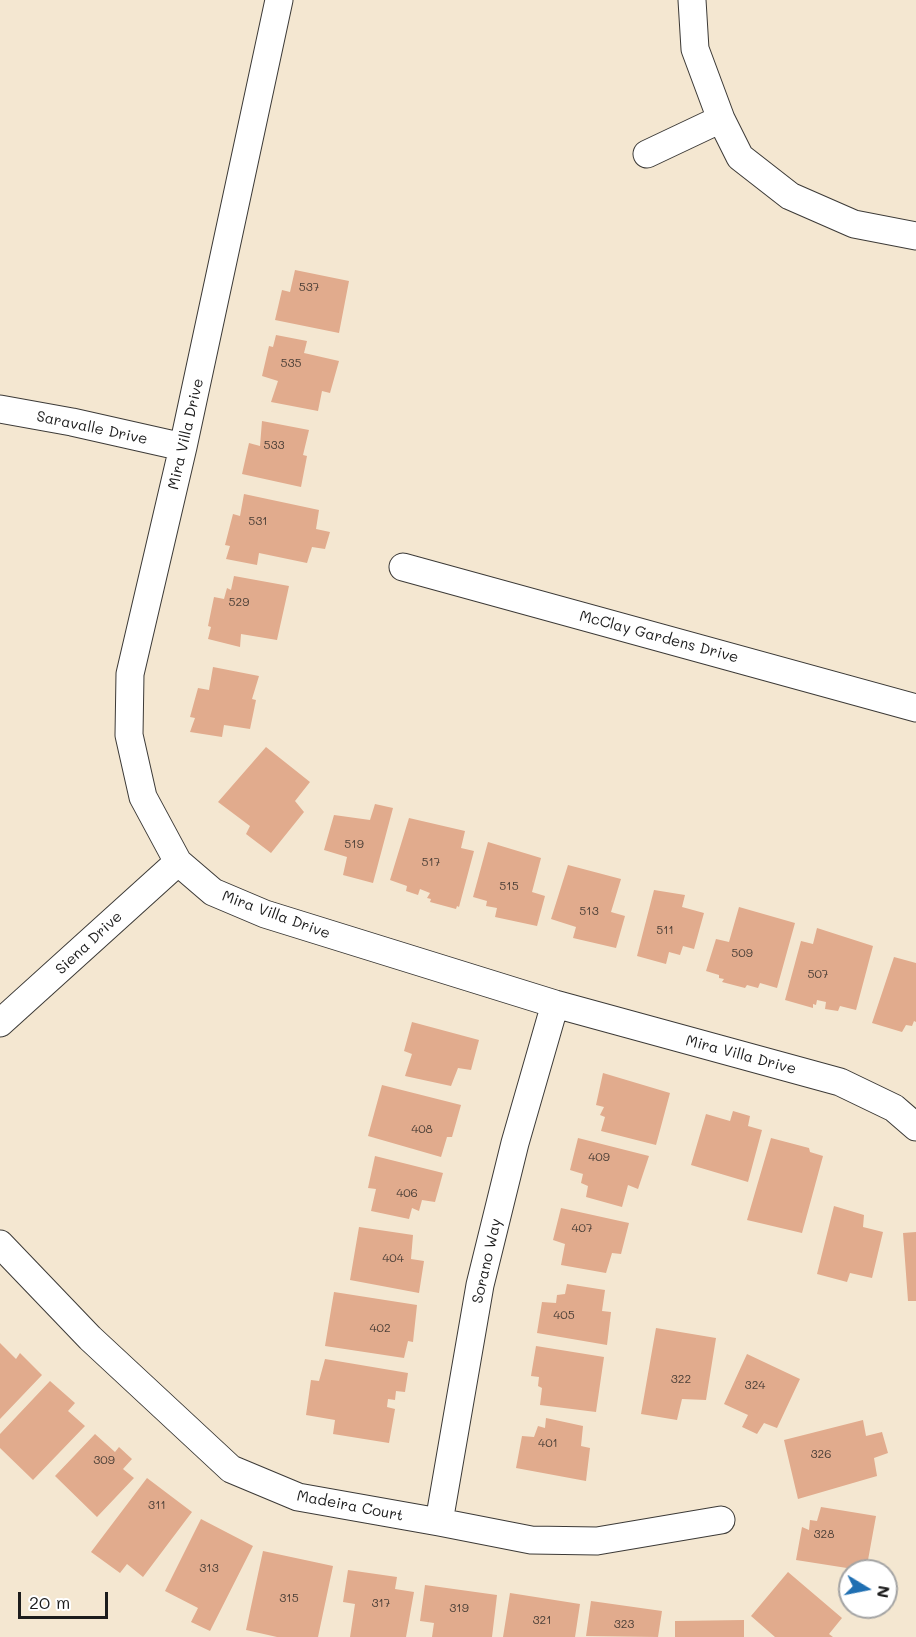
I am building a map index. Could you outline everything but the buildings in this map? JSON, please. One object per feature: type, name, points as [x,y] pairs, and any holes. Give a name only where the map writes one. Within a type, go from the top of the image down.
[{"type":"street","name":"Mira Villa Drive","points":[[279,0],[279,11],[183,447],[130,674],[129,735],[143,797],[178,861],[213,892],[265,914],[555,1004],[840,1082],[894,1108],[916,1127]]},
{"type":"street","points":[[692,0],[695,49],[721,120],[740,157],[790,196],[854,224],[916,237]]},
{"type":"street","points":[[647,154],[721,120]]},
{"type":"street","name":"Saravalle Drive","points":[[0,410],[72,422],[183,447]]},
{"type":"street","name":"McClay Gardens Drive","points":[[403,567],[916,708]]},
{"type":"street","name":"Siena Drive","points":[[0,1023],[178,861]]},
{"type":"street","name":"Sorano Way","points":[[439,1522],[480,1286],[515,1143],[555,1004]]},
{"type":"street","name":"Madeira Court","points":[[0,1244],[90,1338],[231,1469],[298,1497],[531,1540],[565,1542],[597,1541],[721,1520]]}]
